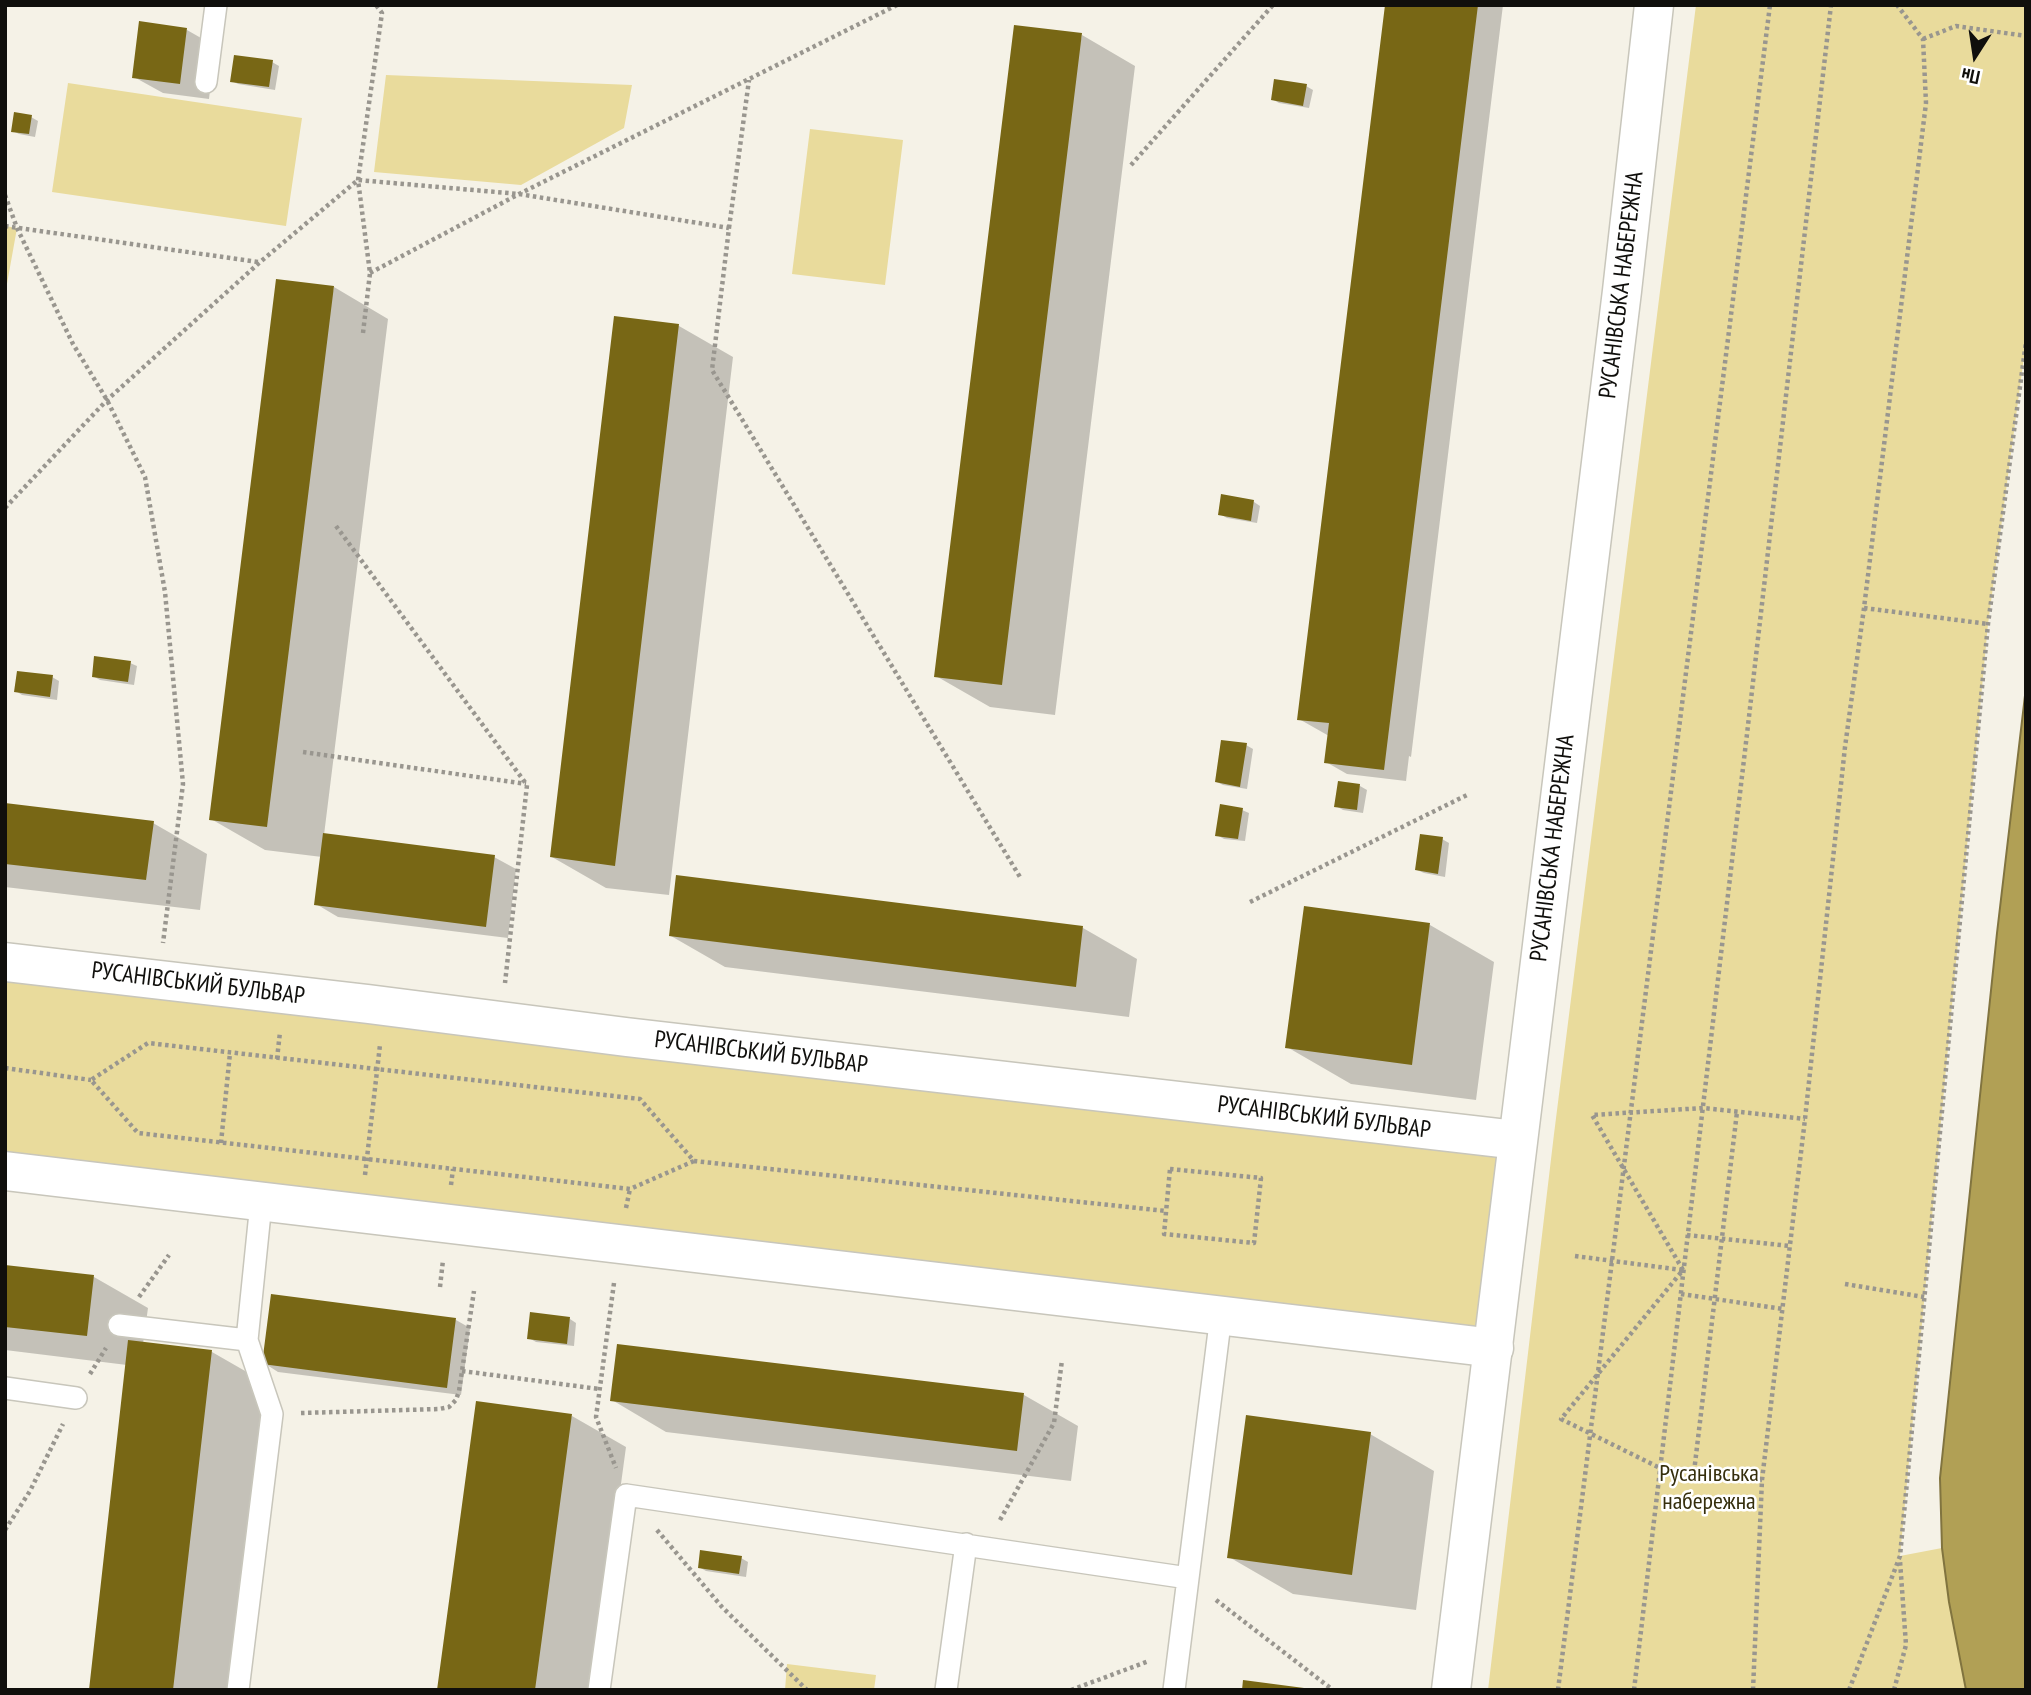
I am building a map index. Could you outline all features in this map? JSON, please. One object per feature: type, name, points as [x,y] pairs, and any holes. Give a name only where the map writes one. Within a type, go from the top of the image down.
[{"type":"street","name":"РУСАНІВСЬКА НАБЕРЕЖНА","points":[[1451,1690],[1654,5]]},
{"type":"street","name":"РУСАНІВСЬКИЙ БУЛЬВАР","points":[[5,962],[1517,1140]]},
{"type":"street","points":[[5,1171],[1494,1348]]},
{"type":"lane","points":[[206,82],[216,5]]},
{"type":"lane","points":[[238,1690],[272,1414],[247,1340],[261,1203]]},
{"type":"lane","points":[[1174,1690],[1221,1315]]},
{"type":"lane","points":[[119,1325],[247,1340]]},
{"type":"lane","points":[[5,1388],[75,1398]]},
{"type":"lane","points":[[599,1690],[626,1495],[1188,1578]]},
{"type":"lane","points":[[946,1690],[976,1545]]},
{"type":"path","points":[[363,333],[370,273],[358,180],[382,13],[376,5]]},
{"type":"path","points":[[370,273],[519,194],[897,5]]},
{"type":"path","points":[[1131,165],[1273,5]]},
{"type":"path","points":[[1559,1690],[1770,5]]},
{"type":"path","points":[[1634,1690],[1831,5]]},
{"type":"path","points":[[1753,1690],[1762,1480],[1805,1119],[1845,747],[1926,103],[1923,38],[1897,5]]},
{"type":"path","points":[[1923,38],[1956,26],[2026,36]]},
{"type":"path","points":[[749,79],[712,370],[1020,877]]},
{"type":"path","points":[[5,508],[107,400],[259,263],[358,180],[519,194],[729,228]]},
{"type":"path","points":[[5,195],[17,228],[73,344],[107,400],[145,477],[165,592],[183,784],[163,944]]},
{"type":"path","points":[[5,226],[259,263]]},
{"type":"path","points":[[1894,1690],[1906,1645],[1900,1556],[1988,624],[2026,342]]},
{"type":"path","points":[[336,526],[527,785],[505,985]]},
{"type":"path","points":[[1864,608],[1988,624]]},
{"type":"path","points":[[303,752],[527,785]]},
{"type":"path","points":[[1250,902],[1468,795]]},
{"type":"path","points":[[361,1214],[385,1006]]},
{"type":"path","points":[[91,1080],[148,1043],[640,1099],[694,1161]]},
{"type":"path","points":[[221,1143],[230,1053]]},
{"type":"path","points":[[5,1068],[91,1080],[138,1133],[630,1189],[694,1161],[1166,1211]]},
{"type":"path","points":[[1683,1270],[1592,1115],[1703,1108],[1805,1119]]},
{"type":"path","points":[[1694,1472],[1737,1112]]},
{"type":"path","points":[[1170,1169],[1261,1178],[1254,1243],[1164,1234],[1166,1211],[1170,1169]]},
{"type":"path","points":[[630,1189],[596,1417],[626,1495],[722,1607],[807,1690]]},
{"type":"path","points":[[1687,1235],[1790,1246]]},
{"type":"path","points":[[1575,1256],[1683,1270]]},
{"type":"path","points":[[1683,1270],[1561,1419],[1660,1468],[1762,1480]]},
{"type":"path","points":[[1845,1284],[1924,1297]]},
{"type":"path","points":[[272,1414],[449,1407],[456,1400],[474,1291]]},
{"type":"path","points":[[1681,1294],[1783,1309]]},
{"type":"path","points":[[976,1545],[1054,1423],[1062,1360]]},
{"type":"path","points":[[462,1371],[599,1389]]},
{"type":"path","points":[[1849,1690],[1900,1556]]},
{"type":"path","points":[[1188,1578],[1333,1690]]},
{"type":"path","points":[[1071,1690],[1179,1649]]},
{"type":"green space","name":"Русанівська набережна","points":[[1696,5],[2026,5],[2026,342],[1988,624],[1900,1556],[1942,1548],[1966,1690],[1488,1690],[1554,1134]]},
{"type":"green space","points":[[386,75],[632,85],[624,128],[521,185],[374,172]]},
{"type":"green space","points":[[68,83],[302,118],[286,226],[52,192]]},
{"type":"green space","points":[[810,129],[903,140],[885,285],[792,274]]},
{"type":"green space","points":[[5,226],[17,228],[5,295]]},
{"type":"green space","points":[[5,963],[1517,1140],[1494,1348],[5,1171]]},
{"type":"green space","points":[[787,1664],[876,1675],[874,1690],[785,1690]]},
{"type":"shaded area","points":[[2026,687],[2026,1690],[1966,1690],[1942,1548],[1940,1478],[1997,933]]},
{"type":"building","points":[[1385,5],[1478,5],[1384,770],[1324,763],[1329,723],[1297,720]]},
{"type":"building","points":[[139,21],[187,28],[180,84],[132,78]]},
{"type":"building","points":[[1014,25],[1082,33],[1002,685],[934,677]]},
{"type":"building","points":[[234,55],[273,60],[269,87],[230,82]]},
{"type":"building","points":[[1274,79],[1307,84],[1303,106],[1271,100]]},
{"type":"building","points":[[14,112],[32,115],[29,134],[11,132]]},
{"type":"building","points":[[276,279],[334,286],[267,827],[209,820]]},
{"type":"building","points":[[614,316],[679,324],[615,866],[550,857]]},
{"type":"building","points":[[1221,494],[1254,500],[1251,521],[1218,515]]},
{"type":"building","points":[[94,656],[131,661],[128,682],[92,677]]},
{"type":"building","points":[[17,671],[53,675],[50,697],[14,692]]},
{"type":"building","points":[[1221,740],[1247,743],[1240,787],[1215,782]]},
{"type":"building","points":[[1338,781],[1360,784],[1357,810],[1334,807]]},
{"type":"building","points":[[5,803],[154,821],[146,880],[5,864]]},
{"type":"building","points":[[1220,804],[1243,808],[1238,839],[1215,836]]},
{"type":"building","points":[[323,833],[495,855],[486,927],[314,905]]},
{"type":"building","points":[[1420,834],[1443,837],[1438,874],[1415,870]]},
{"type":"building","points":[[676,875],[1083,926],[1076,987],[669,936]]},
{"type":"building","points":[[1304,906],[1430,923],[1412,1065],[1285,1048]]},
{"type":"building","points":[[5,1265],[94,1275],[87,1336],[5,1327]]},
{"type":"building","points":[[271,1294],[456,1318],[447,1388],[262,1364]]},
{"type":"building","points":[[530,1312],[570,1317],[567,1344],[527,1339]]},
{"type":"building","points":[[128,1340],[212,1350],[173,1690],[89,1690]]},
{"type":"building","points":[[617,1344],[1024,1393],[1017,1451],[610,1401]]},
{"type":"building","points":[[476,1401],[572,1414],[535,1690],[437,1690]]},
{"type":"building","points":[[1246,1415],[1371,1432],[1352,1575],[1227,1558]]},
{"type":"building","points":[[700,1550],[742,1556],[739,1574],[698,1568]]},
{"type":"building","points":[[1243,1680],[1304,1688],[1304,1690],[1242,1690]]}]
